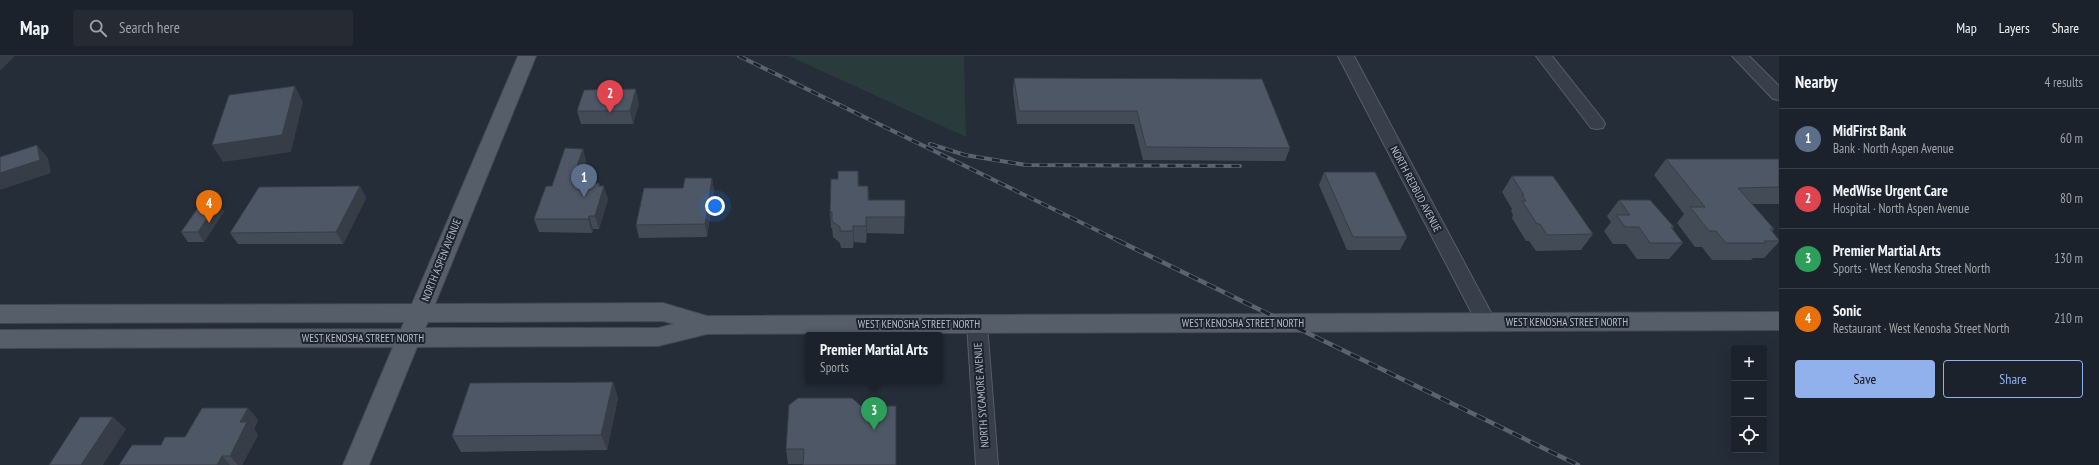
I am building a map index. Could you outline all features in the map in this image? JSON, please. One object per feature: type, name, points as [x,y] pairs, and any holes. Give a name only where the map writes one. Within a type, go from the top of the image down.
[{"type":"main road","name":"NORTH ASPEN AVENUE","points":[[356,465],[527,56]]},
{"type":"main road","name":"WEST KENOSHA STREET NORTH","points":[[0,314],[663,312],[706,325]]},
{"type":"main road","points":[[9,339],[37,314]]},
{"type":"main road","name":"WEST KENOSHA STREET NORTH","points":[[9,339],[658,337],[706,325],[1779,321]]},
{"type":"street","name":"NORTH REDBUD AVENUE","points":[[1346,56],[1486,322]]},
{"type":"street","points":[[1544,56],[1597,124]]},
{"type":"street","points":[[1740,56],[1779,95]]},
{"type":"street","name":"NORTH SYCAMORE AVENUE","points":[[977,324],[987,465]]},
{"type":"shaded area","points":[[789,56],[964,56],[966,137]]},
{"type":"building","points":[[1014,78],[1262,79],[1290,148],[1146,147],[1137,111],[1019,111]]},
{"type":"building","points":[[295,86],[282,135],[212,145],[229,95]]},
{"type":"building","points":[[636,89],[630,111],[577,111],[584,90]]},
{"type":"building","points":[[37,145],[40,160],[0,173],[0,157]]},
{"type":"building","points":[[565,148],[583,149],[577,166],[581,166],[578,177],[588,177],[586,183],[599,183],[598,186],[604,186],[595,216],[589,216],[588,219],[534,219],[546,186],[552,186]]},
{"type":"building","points":[[1666,159],[1779,159],[1779,187],[1738,188],[1774,229],[1770,229],[1779,241],[1764,241],[1766,243],[1726,243],[1716,231],[1709,231],[1690,207],[1705,207]]},
{"type":"building","points":[[838,171],[858,171],[858,186],[868,186],[868,200],[905,200],[905,217],[866,217],[866,226],[853,226],[853,231],[840,231],[840,227],[832,221],[832,212],[830,212],[831,179],[838,179]]},
{"type":"building","points":[[1324,172],[1375,172],[1407,237],[1353,237]]},
{"type":"building","points":[[1512,176],[1553,176],[1593,234],[1547,235],[1540,224],[1537,224],[1522,201],[1526,201],[1522,195],[1524,195]]},
{"type":"building","points":[[685,178],[712,178],[705,224],[636,225],[644,188],[683,188]]},
{"type":"building","points":[[360,186],[336,232],[230,233],[259,187]]},
{"type":"building","points":[[1619,200],[1650,200],[1674,227],[1671,227],[1683,243],[1650,243],[1639,227],[1625,227],[1616,215],[1630,215]]},
{"type":"building","points":[[202,202],[218,202],[198,232],[181,232]]},
{"type":"building","points":[[613,382],[601,435],[452,436],[470,383]]},
{"type":"building","points":[[798,398],[852,398],[861,406],[896,406],[896,465],[803,465],[804,449],[786,449],[789,405]]},
{"type":"building","points":[[202,408],[248,408],[240,422],[247,422],[230,456],[222,456],[217,465],[119,465],[132,445],[161,445],[165,437],[185,437]]},
{"type":"building","points":[[80,417],[113,417],[81,465],[49,465]]},
{"type":"railway","points":[[739,56],[1119,241]]},
{"type":"railway","points":[[930,144],[965,155],[1026,165],[1240,166]]},
{"type":"railway","points":[[1117,240],[1578,465]]},
{"type":"place","name":"MedWise Urgent Care","points":[[610,113]]},
{"type":"place","name":"MidFirst Bank","points":[[584,197]]},
{"type":"place","name":"Sonic","points":[[209,223]]},
{"type":"place","name":"Premier Martial Arts","points":[[874,430]]}]
